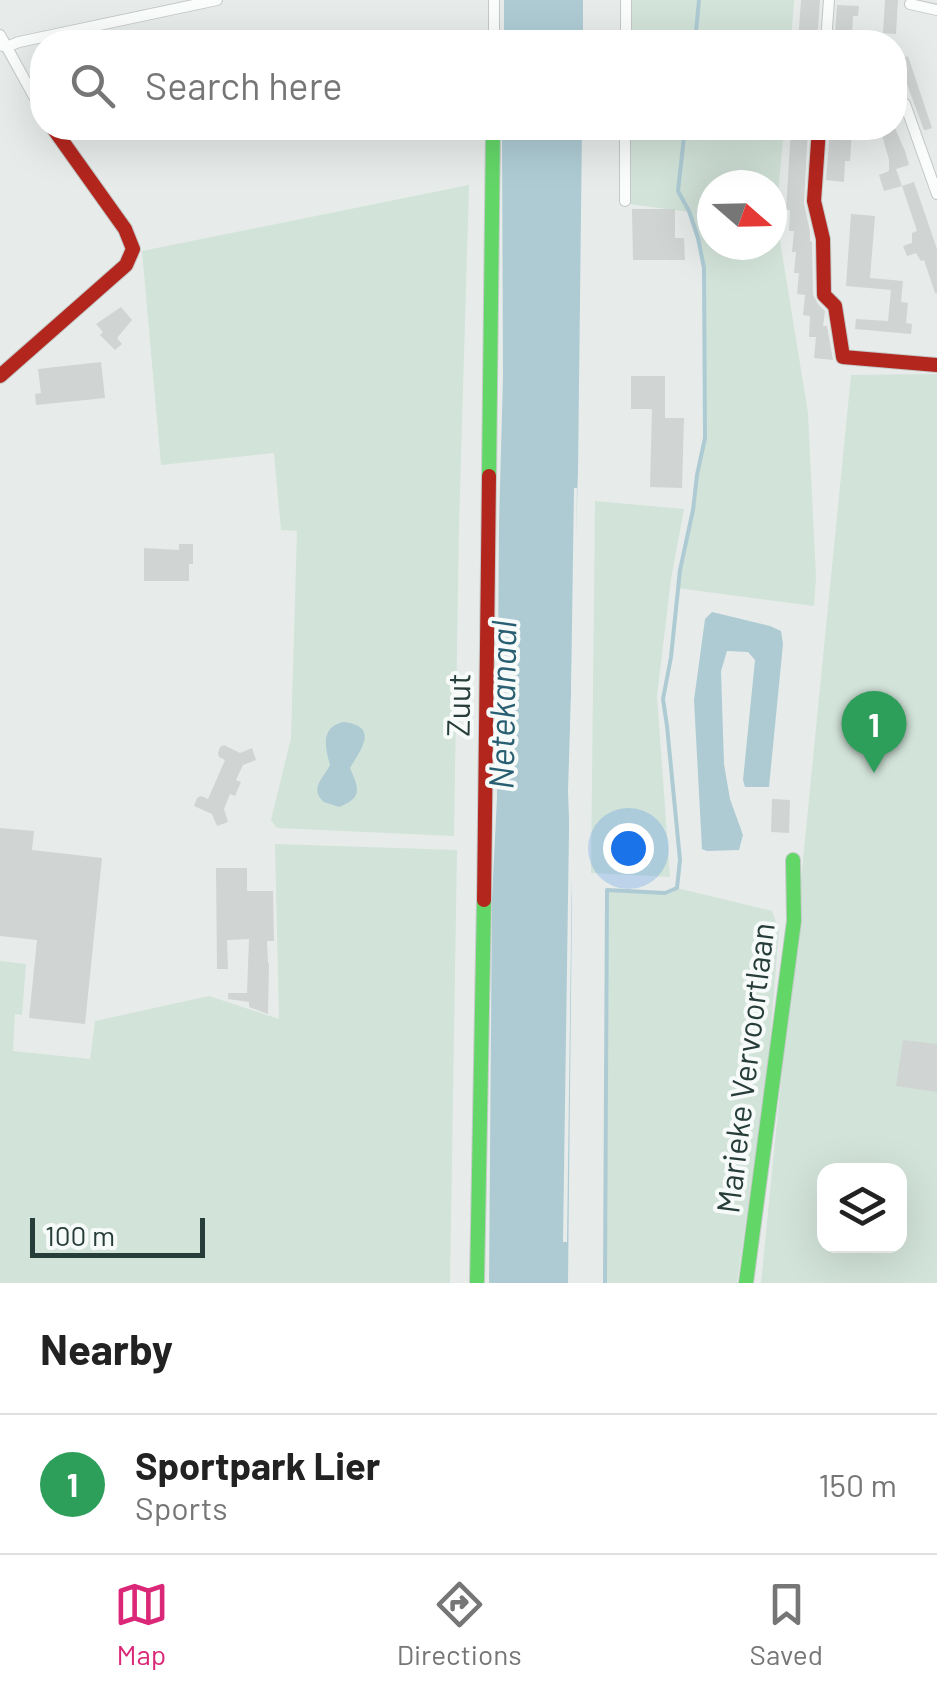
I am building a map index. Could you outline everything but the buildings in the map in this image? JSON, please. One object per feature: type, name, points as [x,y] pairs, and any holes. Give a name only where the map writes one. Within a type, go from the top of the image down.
[{"type":"street","points":[[75,30],[216,0]]},
{"type":"street","points":[[494,0],[494,30]]},
{"type":"street","points":[[626,0],[626,30]]},
{"type":"street","points":[[827,30],[829,0]]},
{"type":"street","points":[[910,4],[937,10]]},
{"type":"street","points":[[0,35],[30,91]]},
{"type":"street","points":[[3,46],[30,40]]},
{"type":"street","points":[[907,110],[937,194]]},
{"type":"street","points":[[0,376],[126,264],[133,249],[124,229],[61,140]]},
{"type":"street","name":"Zuut","points":[[477,1283],[493,140]]},
{"type":"street","points":[[625,140],[625,201]]},
{"type":"street","points":[[818,140],[814,201],[822,239],[824,295],[834,306],[843,357],[937,365]]},
{"type":"street","points":[[922,151],[937,146]]},
{"type":"street","name":"Marieke Vervoortlaan","points":[[746,1283],[794,921],[793,860]]},
{"type":"green space","points":[[628,0],[794,0],[792,30],[628,30]]},
{"type":"green space","points":[[629,140],[783,140],[780,170],[697,170],[697,235],[689,212],[629,204]]},
{"type":"green space","points":[[469,185],[454,836],[277,828],[271,820],[291,738],[297,531],[281,530],[274,453],[161,465],[142,251]]},
{"type":"green space","points":[[702,260],[783,260],[808,413],[814,606],[677,588],[705,438]]},
{"type":"green space","points":[[937,374],[937,1283],[761,1283],[851,375]]},
{"type":"green space","points":[[595,501],[684,509],[657,696],[670,877],[591,873]]},
{"type":"green space","points":[[275,844],[457,850],[450,1283],[0,1283],[0,961],[26,964],[22,1015],[15,1014],[13,1051],[90,1059],[95,1021],[209,996],[279,1019]]},
{"type":"green space","points":[[677,888],[772,911],[779,930],[768,1066],[737,1283],[605,1283],[607,890],[664,893]]},
{"type":"water","points":[[504,0],[583,0],[583,30],[504,30]]},
{"type":"water","name":"Netekanaal","points":[[502,140],[582,140],[578,472],[568,791],[572,900],[568,1283],[489,1283],[503,377]]},
{"type":"water","points":[[712,612],[770,626],[781,631],[783,644],[769,787],[745,787],[743,780],[755,660],[748,652],[727,651],[721,671],[724,764],[730,799],[743,835],[739,850],[702,849],[694,700],[705,619]]},
{"type":"water","points":[[343,722],[361,728],[364,739],[350,768],[357,792],[339,807],[324,802],[317,788],[330,765],[327,733]]},
{"type":"pier","points":[[574,488],[567,1242],[563,1242]]},
{"type":"waterway","points":[[696,30],[699,0]]},
{"type":"waterway","points":[[605,1283],[607,890],[665,893],[677,888],[680,860],[663,699],[680,570],[705,438],[704,268],[689,211],[678,191],[684,140]]},
{"type":"traffic: fast","points":[[489,476],[493,140]]},
{"type":"traffic: fast","points":[[746,1283],[794,921],[793,860]]},
{"type":"traffic: fast","points":[[477,1283],[484,900]]},
{"type":"traffic: jam","points":[[0,376],[126,265],[133,249],[125,229],[62,140]]},
{"type":"traffic: jam","points":[[818,140],[814,201],[823,239],[824,295],[835,306],[843,357],[937,365]]},
{"type":"traffic: jam","points":[[484,900],[489,476]]},
{"type":"place","name":"Sportpark Lier","points":[[874,773]]}]
